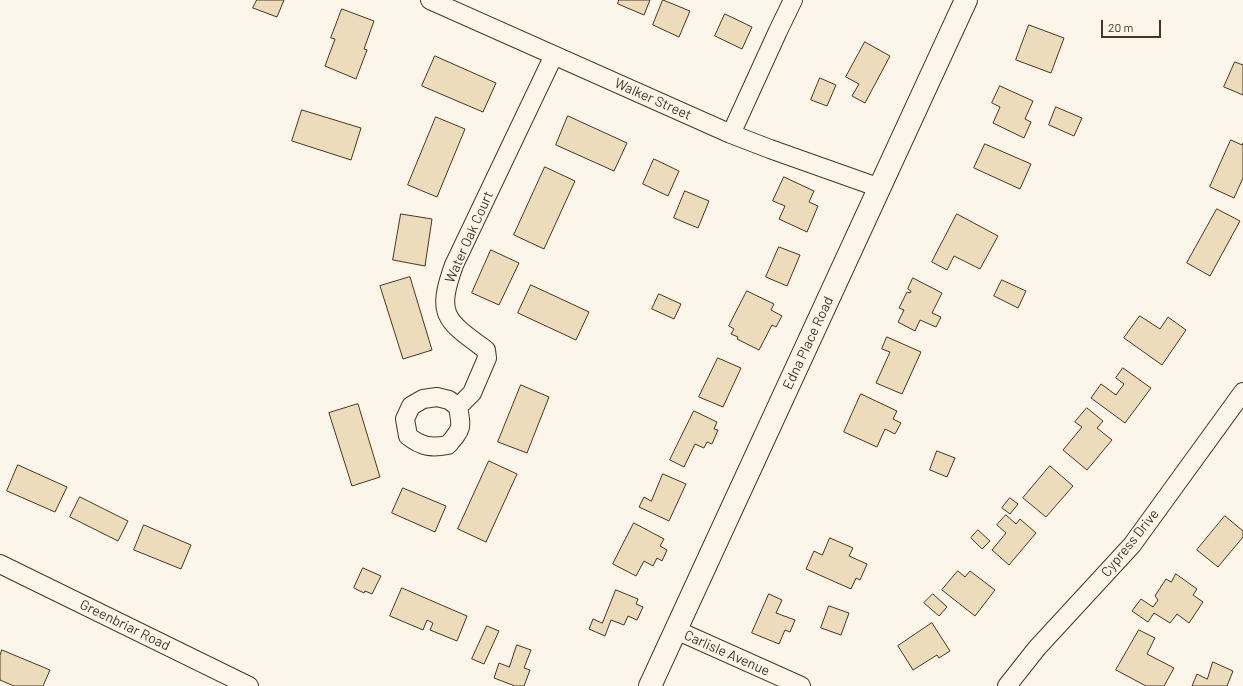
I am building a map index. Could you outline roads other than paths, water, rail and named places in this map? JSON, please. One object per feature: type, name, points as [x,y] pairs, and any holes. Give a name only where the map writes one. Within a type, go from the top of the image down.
[{"type":"street","name":"Walker Street","points":[[430,0],[731,134],[880,188]]},
{"type":"street","points":[[731,134],[793,0]]},
{"type":"street","name":"Edna Place Road","points":[[650,686],[966,0]]},
{"type":"street","name":"Water Oak Court","points":[[458,407],[472,394],[487,358],[486,350],[462,332],[450,320],[444,304],[447,285],[454,265],[554,55]]},
{"type":"street","name":"Cypress Drive","points":[[1006,686],[1037,648],[1132,545],[1243,392]]},
{"type":"street","name":"Greenbriar Road","points":[[0,564],[249,686]]},
{"type":"street","name":"Carlisle Avenue","points":[[676,630],[800,686]]}]
